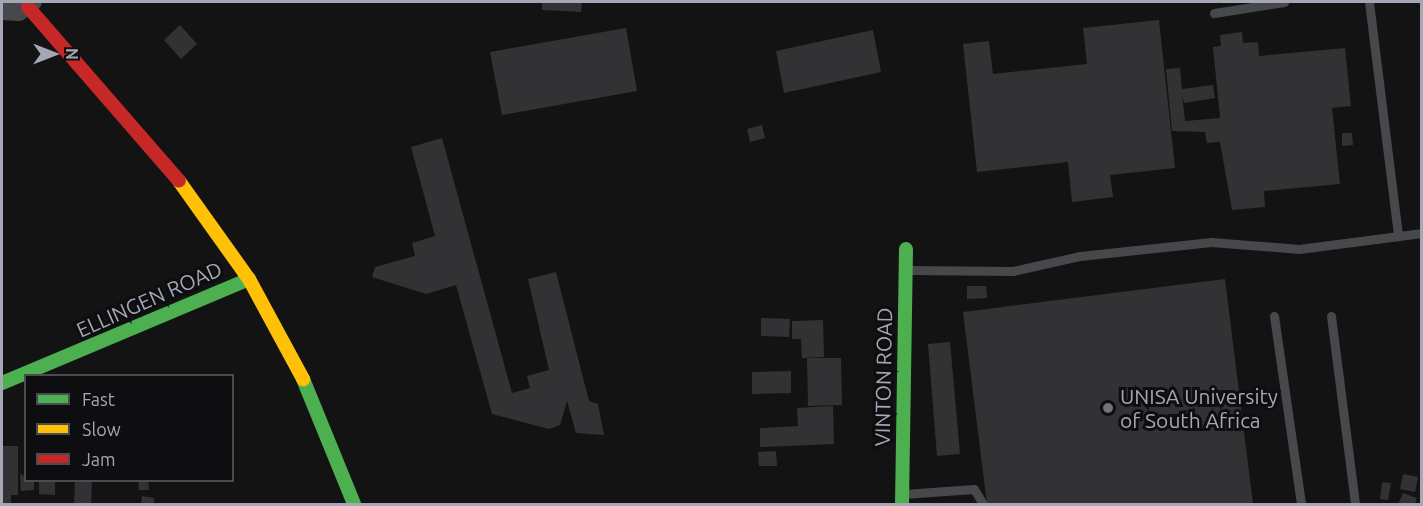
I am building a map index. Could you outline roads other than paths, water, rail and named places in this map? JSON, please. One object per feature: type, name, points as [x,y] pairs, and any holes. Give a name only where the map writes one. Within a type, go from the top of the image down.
[{"type":"street","points":[[2,11],[31,4],[174,174],[249,279]]},
{"type":"street","name":"VINTON ROAD","points":[[899,502],[906,249]]},
{"type":"street","name":"ELLINGEN ROAD","points":[[2,383],[249,279],[314,398],[354,504]]},
{"type":"lane","points":[[1214,13],[1284,2]]},
{"type":"lane","points":[[1369,2],[1398,236]]},
{"type":"lane","points":[[905,270],[976,274],[1211,242],[1299,249],[1422,233]]},
{"type":"lane","points":[[1274,316],[1302,504]]},
{"type":"lane","points":[[1331,316],[1355,504]]},
{"type":"lane","points":[[899,502],[974,489],[983,504]]},
{"type":"place","name":"UNISA University of South Africa","points":[[1108,408]]}]
